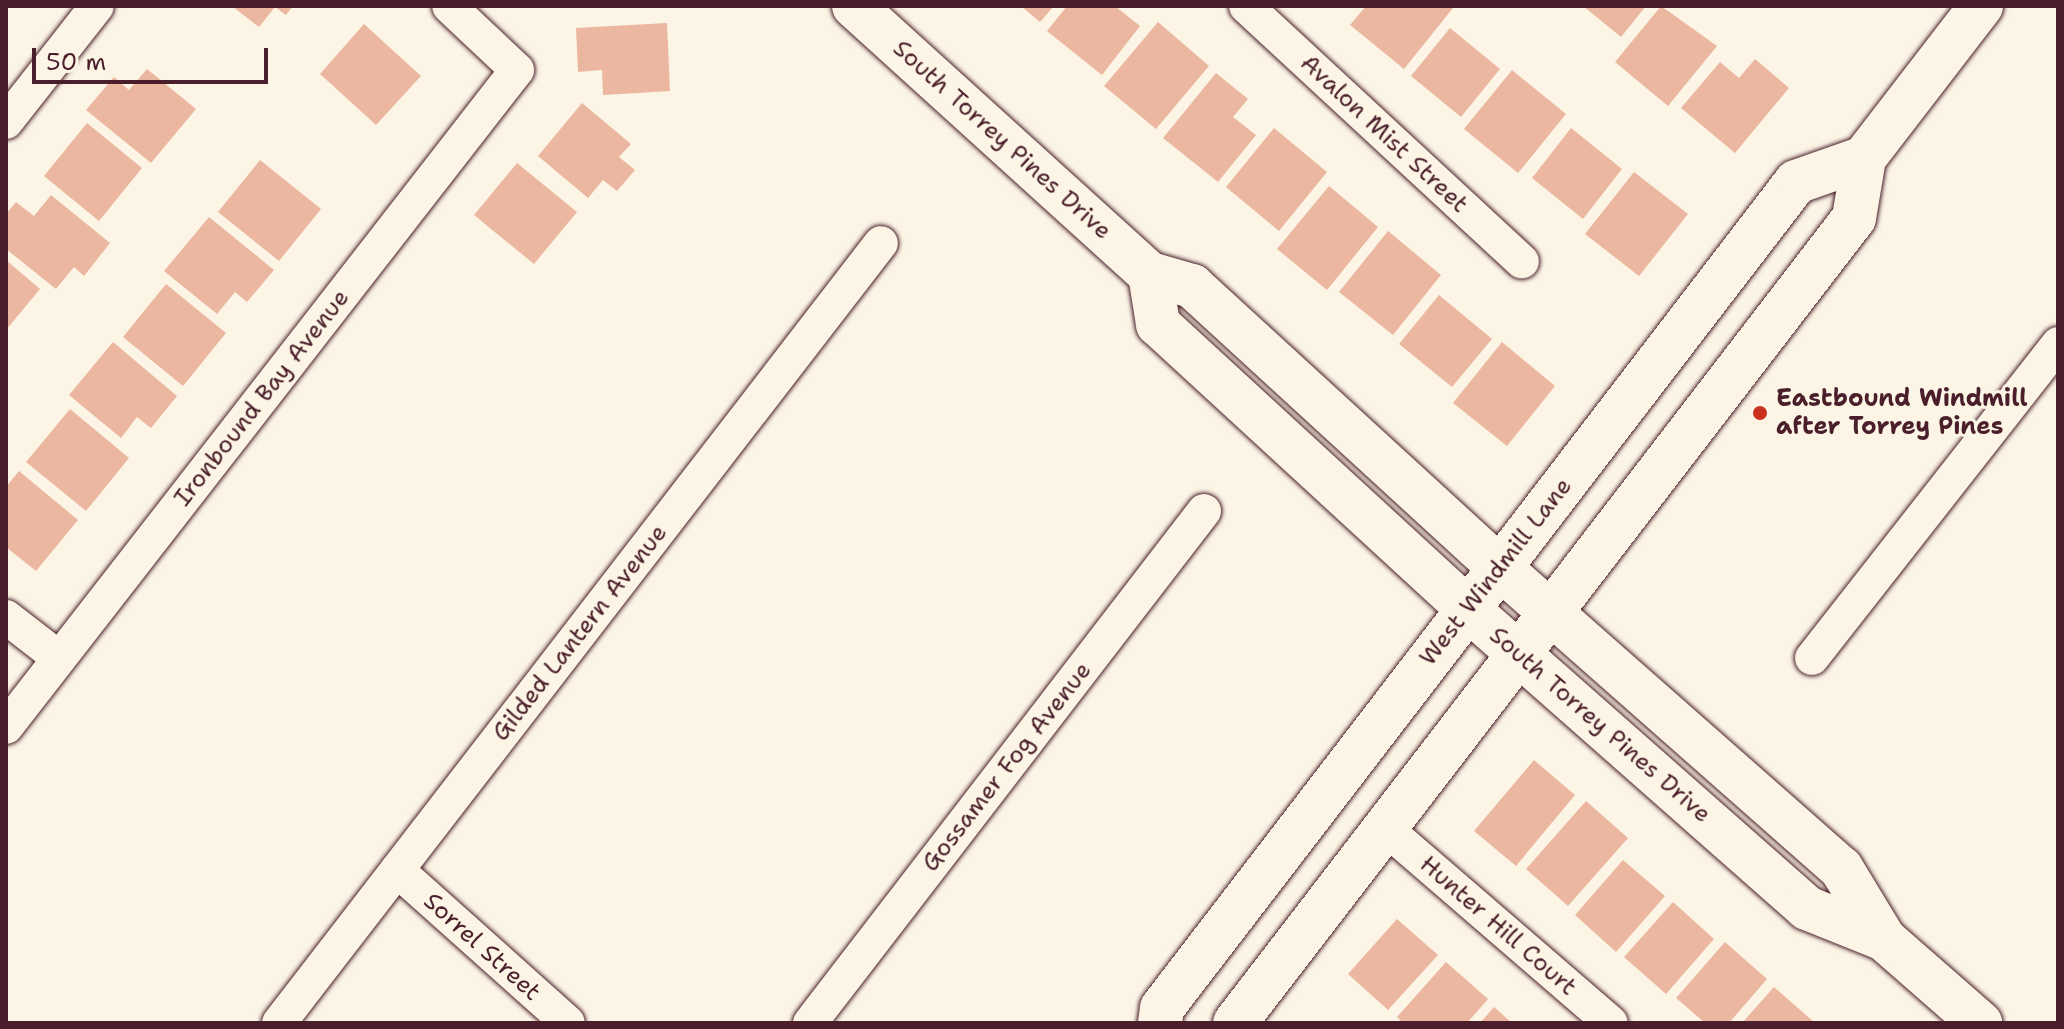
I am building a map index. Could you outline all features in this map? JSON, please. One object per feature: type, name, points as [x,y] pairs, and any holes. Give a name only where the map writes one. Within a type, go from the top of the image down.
[{"type":"street","points":[[7,117],[97,6]]},
{"type":"street","name":"Ironbound Bay Avenue","points":[[6,727],[517,70],[449,6]]},
{"type":"street","name":"South Torrey Pines Drive","points":[[854,6],[1150,274],[1192,286],[1499,567],[1841,868],[1884,939],[1980,1023]]},
{"type":"street","name":"Avalon Mist Street","points":[[1246,6],[1522,262]]},
{"type":"street","points":[[1235,1023],[1854,218],[1864,158],[1981,6]]},
{"type":"street","name":"West Windmill Lane","points":[[1160,1023],[1162,1008],[1796,182],[1864,158]]},
{"type":"street","name":"Gilded Lantern Avenue","points":[[279,1023],[881,243]]},
{"type":"street","name":"South Torrey Pines Drive","points":[[1150,274],[1158,324],[1468,609],[1807,908],[1884,939]]},
{"type":"street","points":[[1812,658],[2058,344]]},
{"type":"street","name":"Gossamer Fog Avenue","points":[[810,1023],[1204,511]]},
{"type":"street","points":[[6,617],[59,658]]},
{"type":"street","name":"Hunter Hill Court","points":[[1385,828],[1611,1023]]},
{"type":"street","name":"Sorrel Street","points":[[397,870],[568,1023]]},
{"type":"building","points":[[232,6],[293,6],[286,15],[275,7],[259,27]]},
{"type":"building","points":[[1021,6],[1054,6],[1040,22]]},
{"type":"building","points":[[1067,6],[1115,6],[1140,26],[1102,75],[1047,31]]},
{"type":"building","points":[[1366,6],[1453,8],[1404,69],[1350,25]]},
{"type":"building","points":[[1583,6],[1646,6],[1621,37]]},
{"type":"building","points":[[1661,6],[1717,46],[1668,106],[1615,62]]},
{"type":"building","points":[[1158,22],[1209,66],[1156,129],[1104,86]]},
{"type":"building","points":[[667,23],[670,91],[603,95],[602,70],[578,72],[576,28]]},
{"type":"building","points":[[364,24],[421,76],[376,125],[320,74]]},
{"type":"building","points":[[1450,28],[1500,69],[1461,117],[1411,76]]},
{"type":"building","points":[[1755,59],[1789,88],[1735,153],[1681,108],[1720,62],[1739,78]]},
{"type":"building","points":[[147,69],[196,109],[151,163],[86,110],[114,77],[129,90]]},
{"type":"building","points":[[1512,70],[1566,114],[1518,173],[1464,129]]},
{"type":"building","points":[[1216,73],[1248,99],[1233,117],[1256,135],[1218,182],[1163,138]]},
{"type":"building","points":[[582,103],[631,144],[619,157],[635,170],[617,191],[603,180],[588,198],[538,156]]},
{"type":"building","points":[[87,123],[142,168],[99,221],[44,176]]},
{"type":"building","points":[[1274,128],[1327,172],[1279,231],[1226,187]]},
{"type":"building","points":[[1571,128],[1622,169],[1583,219],[1532,178]]},
{"type":"building","points":[[260,160],[321,209],[279,261],[218,212]]},
{"type":"building","points":[[517,163],[577,212],[534,264],[474,215]]},
{"type":"building","points":[[1634,172],[1688,214],[1639,276],[1585,234]]},
{"type":"building","points":[[1329,186],[1378,227],[1327,290],[1277,249]]},
{"type":"building","points":[[51,195],[110,243],[84,276],[74,267],[56,289],[6,249],[6,214],[16,202],[34,216]]},
{"type":"building","points":[[209,217],[274,270],[247,302],[235,292],[217,314],[164,271]]},
{"type":"building","points":[[1388,231],[1441,275],[1393,335],[1339,292]]},
{"type":"building","points":[[6,260],[40,289],[6,330]]},
{"type":"building","points":[[166,284],[226,333],[183,386],[123,337]]},
{"type":"building","points":[[1439,295],[1492,339],[1452,387],[1399,344]]},
{"type":"building","points":[[113,342],[177,396],[151,428],[137,417],[121,438],[69,395]]},
{"type":"building","points":[[1502,342],[1555,386],[1507,446],[1453,403]]},
{"type":"building","points":[[70,409],[129,458],[86,511],[26,462]]},
{"type":"building","points":[[19,471],[78,520],[36,571],[6,547],[6,487]]},
{"type":"building","points":[[1534,760],[1575,795],[1516,866],[1474,831]]},
{"type":"building","points":[[1586,801],[1628,838],[1568,906],[1526,869]]},
{"type":"building","points":[[1623,860],[1665,896],[1616,952],[1575,915]]},
{"type":"building","points":[[1673,902],[1714,939],[1666,994],[1624,957]]},
{"type":"building","points":[[1397,919],[1438,955],[1388,1010],[1348,974]]},
{"type":"building","points":[[1725,942],[1767,979],[1729,1023],[1705,1023],[1676,998]]},
{"type":"building","points":[[1446,962],[1488,999],[1467,1023],[1403,1023],[1397,1017]]},
{"type":"building","points":[[1774,987],[1815,1023],[1742,1023]]},
{"type":"building","points":[[1494,1007],[1512,1023],[1480,1023]]},
{"type":"place","name":"Eastbound Windmill after Torrey Pines","points":[[1760,413]]}]
